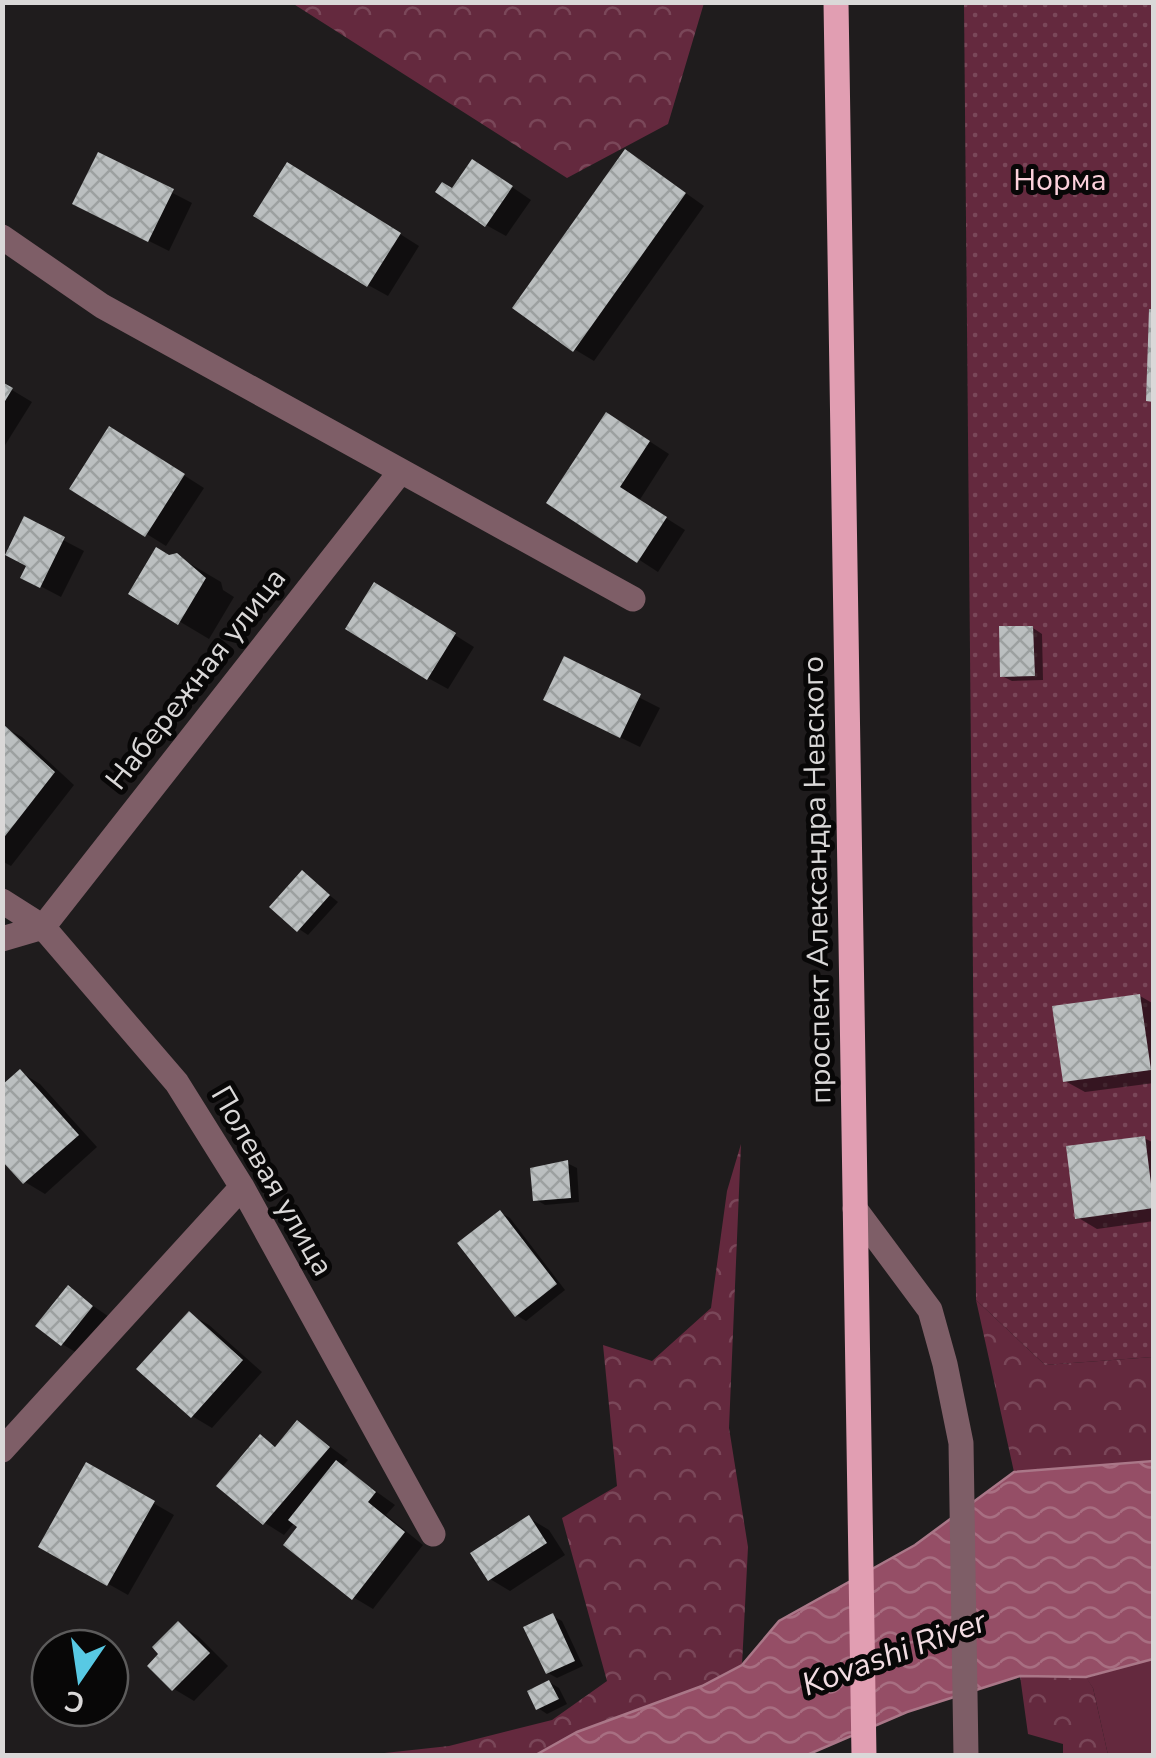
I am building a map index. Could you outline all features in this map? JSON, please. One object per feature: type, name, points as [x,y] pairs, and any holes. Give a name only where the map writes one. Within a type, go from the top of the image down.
[{"type":"main road","name":"проспект Александра Невского","points":[[836,2],[864,1756]]},
{"type":"street","points":[[2,237],[102,306],[634,600]]},
{"type":"street","name":"Набережная улица","points":[[43,928],[401,471]]},
{"type":"street","name":"Полевая улица","points":[[2,901],[43,928],[177,1083],[242,1187],[433,1534]]},
{"type":"street","points":[[2,939],[43,928]]},
{"type":"street","points":[[2,1450],[242,1187]]},
{"type":"street","points":[[855,1209],[930,1310],[960,1442],[966,1756]]},
{"type":"green space","points":[[292,3],[704,3],[668,124],[567,178]]},
{"type":"green space","name":"Норма","points":[[964,3],[1153,3],[1153,1357],[1045,1365],[976,1300]]},
{"type":"green space","points":[[741,1144],[729,1428],[748,1547],[742,1665],[702,1686],[577,1732],[534,1755],[357,1756],[449,1746],[552,1720],[607,1681],[562,1518],[617,1486],[603,1345],[652,1361],[711,1308],[727,1191]]},
{"type":"green space","points":[[976,1300],[1045,1365],[1153,1357],[1153,1461],[1014,1472]]},
{"type":"green space","points":[[1153,1659],[1153,1755],[1108,1755],[1093,1688],[1086,1678]]},
{"type":"green space","points":[[1020,1676],[1086,1677],[1093,1688],[1108,1755],[1063,1755],[1063,1744],[1028,1734]]},
{"type":"water","name":"Kovashi River","points":[[1153,1461],[1153,1659],[1086,1677],[1020,1676],[907,1712],[807,1755],[534,1756],[577,1732],[702,1686],[742,1665],[779,1621],[915,1545],[1014,1472]]},
{"type":"building","points":[[625,149],[686,193],[573,352],[512,308]]},
{"type":"building","points":[[98,152],[174,189],[148,242],[72,204]]},
{"type":"building","points":[[472,159],[513,186],[485,227],[435,192],[442,182],[452,188]]},
{"type":"building","points":[[287,162],[401,233],[367,287],[253,216]]},
{"type":"building","points":[[1149,309],[1154,309],[1154,402],[1146,401]]},
{"type":"building","points":[[2,382],[13,388],[2,406]]},
{"type":"building","points":[[606,412],[650,441],[620,487],[667,517],[637,563],[546,503]]},
{"type":"building","points":[[109,426],[185,474],[145,537],[69,489]]},
{"type":"building","points":[[24,516],[65,537],[40,588],[20,578],[26,566],[5,555]]},
{"type":"building","points":[[156,547],[169,555],[177,553],[206,578],[178,625],[128,594]]},
{"type":"building","points":[[374,582],[456,633],[427,680],[345,629]]},
{"type":"building","points":[[999,626],[1033,626],[1035,676],[1000,677]]},
{"type":"building","points":[[564,656],[641,694],[620,738],[543,700]]},
{"type":"building","points":[[2,723],[55,772],[2,840]]},
{"type":"building","points":[[302,870],[330,895],[297,932],[269,907]]},
{"type":"building","points":[[1140,994],[1151,1070],[1063,1082],[1052,1006]]},
{"type":"building","points":[[20,1069],[79,1135],[23,1184],[2,1161],[2,1085]]},
{"type":"building","points":[[1145,1136],[1154,1208],[1075,1219],[1066,1146]]},
{"type":"building","points":[[568,1160],[571,1198],[533,1201],[530,1168]]},
{"type":"building","points":[[500,1210],[557,1284],[515,1317],[457,1243]]},
{"type":"building","points":[[68,1285],[93,1306],[61,1346],[35,1326]]},
{"type":"building","points":[[189,1311],[243,1360],[191,1418],[136,1369]]},
{"type":"building","points":[[297,1420],[330,1447],[263,1525],[216,1486],[260,1434],[275,1447]]},
{"type":"building","points":[[336,1460],[376,1492],[368,1502],[405,1532],[352,1600],[283,1545],[297,1527],[288,1520]]},
{"type":"building","points":[[86,1462],[155,1501],[107,1586],[38,1547]]},
{"type":"building","points":[[529,1515],[547,1543],[488,1581],[470,1553]]},
{"type":"building","points":[[553,1613],[575,1661],[546,1674],[523,1627]]},
{"type":"building","points":[[178,1621],[210,1653],[172,1691],[147,1666],[158,1654],[152,1647]]},
{"type":"building","points":[[549,1680],[559,1699],[536,1710],[527,1691]]}]
